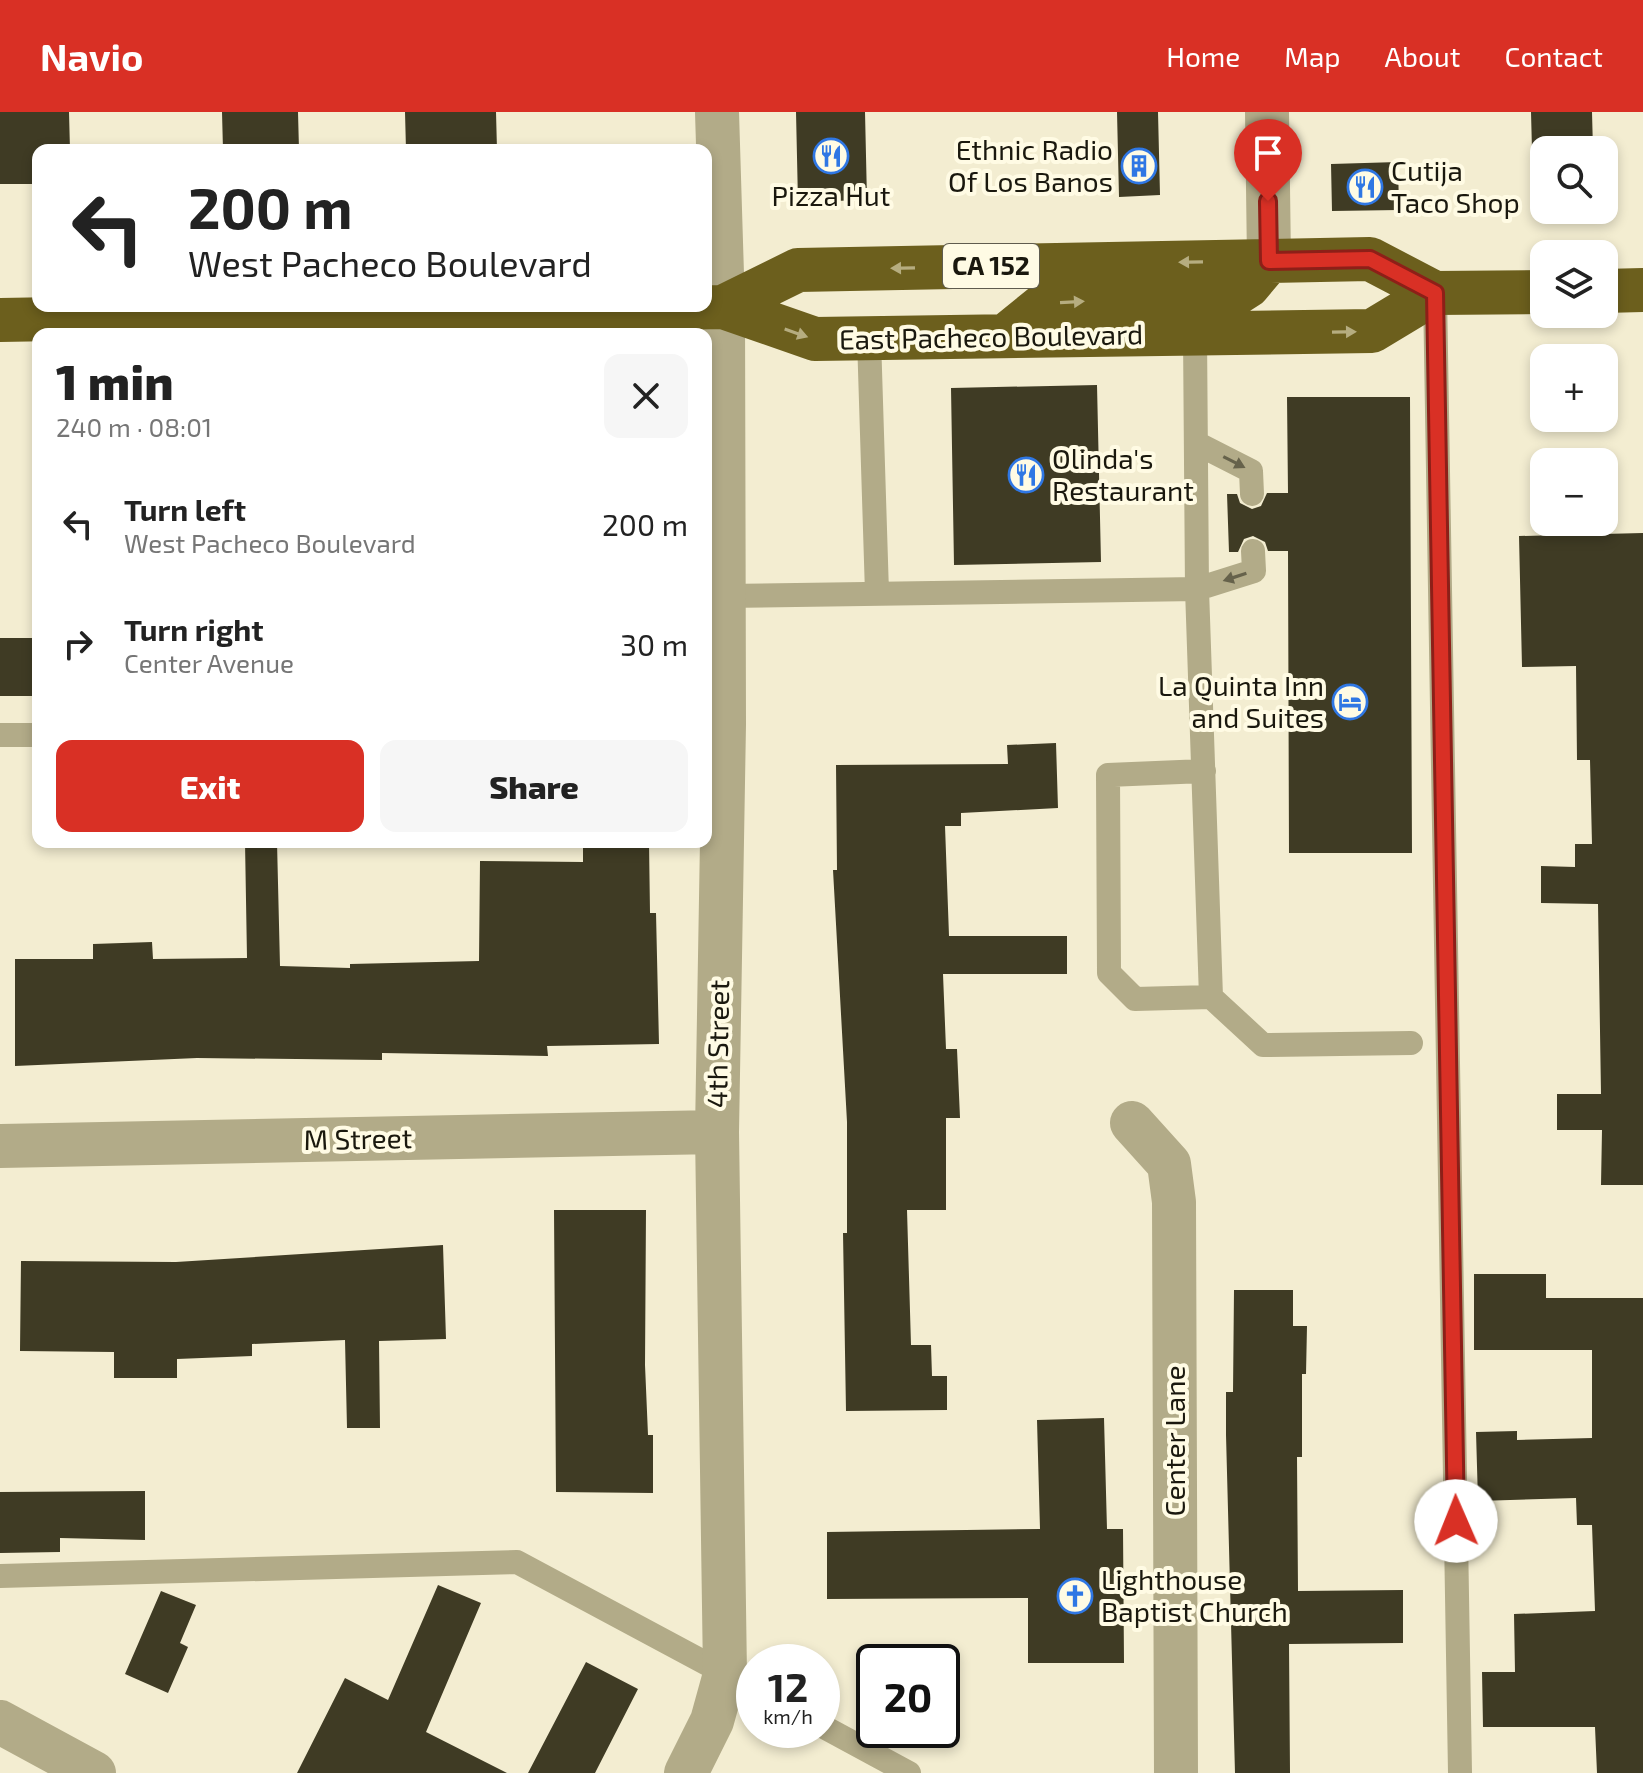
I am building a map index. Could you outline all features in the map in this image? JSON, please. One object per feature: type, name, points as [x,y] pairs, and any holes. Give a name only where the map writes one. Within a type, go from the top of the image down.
[{"type":"highway","name":"CA 152","points":[[1269,261],[1370,259],[1435,293],[1530,292]]},
{"type":"highway","name":"East Pacheco Boulevard","points":[[723,307],[798,270],[1269,261]]},
{"type":"highway","points":[[1005,336],[1028,314],[1042,306],[1065,302],[1234,295],[1248,286],[1269,261]]},
{"type":"highway","points":[[1618,291],[1643,290]]},
{"type":"highway","name":"East Pacheco Boulevard","points":[[712,307],[723,307],[815,339],[1372,331],[1435,293]]},
{"type":"highway","name":"East Pacheco Boulevard","points":[[0,320],[445,312]]},
{"type":"street","name":"4th Street","points":[[717,112],[723,307],[723,596],[715,724],[717,1132],[738,1644]]},
{"type":"street","points":[[1267,112],[1269,261]]},
{"type":"street","name":"Center Lane","points":[[1132,1123],[1169,1164],[1174,1202],[1176,1773]]},
{"type":"street","name":"M Street","points":[[0,1146],[717,1132]]},
{"type":"street","name":"4th Street","points":[[686,1773],[712,1721],[736,1688]]},
{"type":"street","points":[[0,1722],[94,1773]]},
{"type":"lane","points":[[1435,293],[1460,1773]]},
{"type":"lane","points":[[1195,334],[1197,589],[1211,997]]},
{"type":"lane","points":[[869,338],[877,593]]},
{"type":"lane","points":[[1196,443],[1251,471],[1252,494]]},
{"type":"lane","points":[[723,596],[1197,589],[1254,571],[1253,551]]},
{"type":"lane","points":[[0,735],[32,735]]},
{"type":"lane","points":[[1204,771],[1108,775],[1109,973],[1135,999],[1211,997],[1263,1045],[1411,1043]]},
{"type":"lane","points":[[0,1576],[517,1562],[736,1680]]},
{"type":"lane","points":[[840,1736],[909,1773]]},
{"type":"building","points":[[0,112],[69,112],[70,144],[32,144],[32,184],[0,184]]},
{"type":"building","points":[[222,112],[298,112],[299,144],[223,144]]},
{"type":"building","points":[[405,112],[496,112],[497,144],[406,144]]},
{"type":"building","name":"Pizza Hut","points":[[796,112],[865,112],[867,200],[798,202]]},
{"type":"building","name":"Ethnic Radio Of Los Banos","points":[[1117,112],[1158,112],[1160,195],[1119,197]]},
{"type":"building","points":[[1531,112],[1592,112],[1593,136],[1532,136]]},
{"type":"building","name":"Cutija Taco Shop","points":[[1398,162],[1399,210],[1332,211],[1331,164]]},
{"type":"building","name":"Olinda's Restaurant","points":[[1097,385],[1101,562],[954,565],[951,388]]},
{"type":"building","name":"La Quinta Inn and Suites","points":[[1287,397],[1410,397],[1412,853],[1289,853],[1288,551],[1268,551],[1265,542],[1253,536],[1244,539],[1238,552],[1229,552],[1227,494],[1237,494],[1240,503],[1252,509],[1261,506],[1267,493],[1288,493]]},
{"type":"building","points":[[1643,533],[1643,1185],[1601,1185],[1602,1130],[1557,1130],[1557,1094],[1601,1094],[1598,904],[1541,903],[1541,866],[1575,867],[1575,844],[1592,844],[1590,760],[1577,760],[1576,666],[1522,667],[1519,536]]},
{"type":"building","points":[[0,638],[32,638],[32,696],[0,696]]},
{"type":"building","points":[[1056,743],[1058,808],[961,813],[961,826],[945,826],[949,936],[1067,936],[1067,974],[943,974],[946,1049],[957,1049],[960,1118],[946,1118],[946,1210],[907,1210],[911,1345],[931,1345],[932,1376],[947,1376],[947,1410],[846,1411],[843,1233],[847,1233],[847,1122],[833,870],[837,870],[836,765],[1008,764],[1007,745]]},
{"type":"building","points":[[245,848],[277,848],[280,966],[350,968],[350,964],[479,961],[480,861],[583,862],[583,848],[649,848],[650,913],[656,913],[659,1044],[547,1046],[548,1056],[382,1053],[382,1060],[197,1058],[15,1066],[15,959],[93,959],[93,944],[152,942],[153,959],[247,958]]},
{"type":"building","points":[[554,1210],[646,1210],[645,1365],[648,1435],[653,1435],[653,1493],[556,1492]]},
{"type":"building","points":[[443,1245],[446,1339],[379,1341],[380,1428],[347,1428],[345,1340],[252,1344],[252,1356],[177,1359],[177,1378],[114,1378],[114,1352],[20,1351],[21,1261],[176,1262]]},
{"type":"building","points":[[1474,1274],[1546,1274],[1546,1298],[1643,1298],[1643,1773],[1597,1773],[1595,1727],[1483,1727],[1482,1672],[1515,1672],[1514,1614],[1595,1611],[1592,1525],[1577,1525],[1576,1498],[1478,1501],[1476,1432],[1517,1431],[1517,1440],[1592,1438],[1592,1350],[1474,1350]]},
{"type":"building","points":[[1234,1290],[1293,1290],[1293,1326],[1307,1326],[1306,1374],[1302,1374],[1302,1457],[1297,1457],[1298,1591],[1403,1590],[1403,1643],[1289,1644],[1290,1773],[1235,1773],[1226,1435],[1226,1392],[1233,1392]]},
{"type":"building","points":[[1104,1418],[1107,1529],[1123,1529],[1124,1663],[1028,1663],[1028,1598],[827,1599],[827,1532],[1040,1529],[1037,1420]]},
{"type":"building","points":[[145,1491],[145,1540],[60,1538],[60,1552],[0,1553],[0,1492]]},
{"type":"building","points":[[438,1585],[481,1603],[426,1732],[507,1773],[297,1773],[345,1678],[388,1700]]},
{"type":"building","points":[[161,1591],[196,1605],[180,1643],[188,1647],[168,1693],[125,1674]]},
{"type":"building","points":[[586,1662],[638,1689],[595,1773],[528,1773]]},
{"type":"place","name":"Pizza Hut","points":[[831,156]]},
{"type":"place","name":"Ethnic Radio Of Los Banos","points":[[1139,166]]},
{"type":"place","name":"Cutija Taco Shop","points":[[1365,187]]},
{"type":"place","name":"Olinda's Restaurant","points":[[1026,475]]},
{"type":"place","name":"La Quinta Inn and Suites","points":[[1350,702]]},
{"type":"place","name":"Lighthouse Baptist Church","points":[[1075,1596]]},
{"type":"route","points":[[1268,201],[1269,261],[1370,259],[1435,293],[1456,1521]]}]
